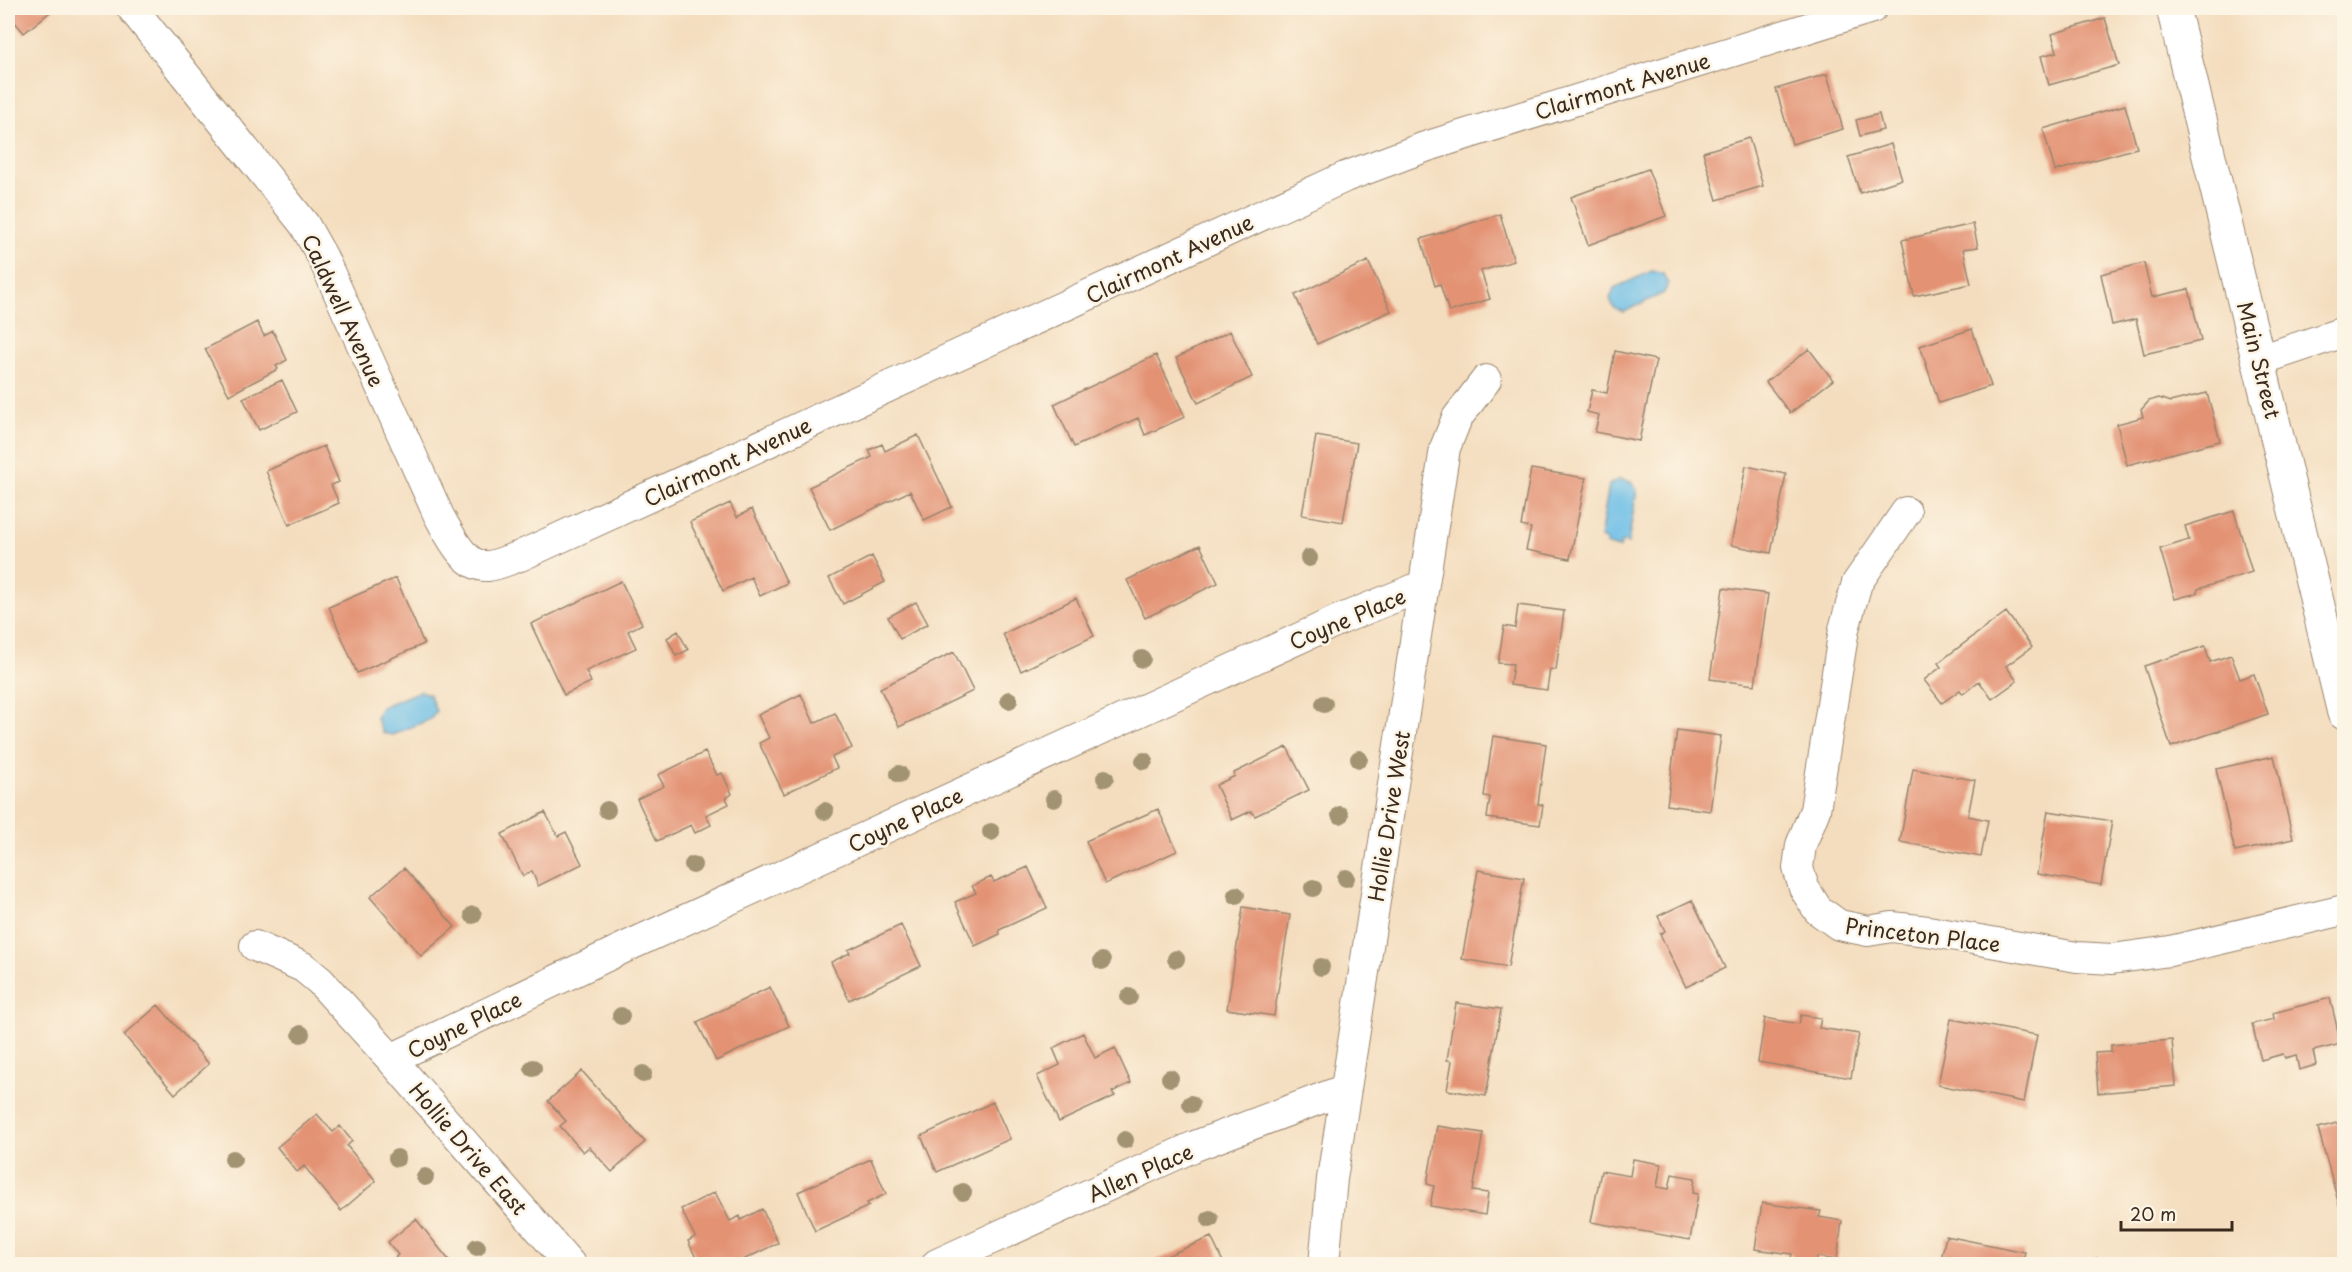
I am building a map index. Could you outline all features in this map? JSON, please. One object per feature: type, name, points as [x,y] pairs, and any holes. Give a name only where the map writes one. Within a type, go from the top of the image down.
[{"type":"street","name":"Caldwell Avenue","points":[[132,8],[304,224],[321,255],[439,516],[458,548],[476,564],[487,566]]},
{"type":"street","name":"Clairmont Avenue","points":[[487,566],[520,556],[1345,177],[1425,147],[1872,8]]},
{"type":"street","name":"Main Street","points":[[2173,8],[2344,713]]},
{"type":"street","points":[[2260,360],[2344,332]]},
{"type":"street","name":"Hollie Drive West","points":[[1324,1264],[1332,1179],[1445,448],[1456,418],[1486,380]]},
{"type":"street","name":"Princeton Place","points":[[1906,512],[1857,582],[1844,629],[1815,810],[1801,845],[1798,868],[1804,888],[1818,910],[1839,925],[1868,931],[1892,927],[1928,931],[2077,957],[2112,959],[2170,951],[2344,910]]},
{"type":"street","name":"Coyne Place","points":[[391,1059],[628,946],[1339,620],[1422,586]]},
{"type":"street","name":"Hollie Drive East","points":[[255,946],[303,967],[311,974],[391,1059],[570,1264]]},
{"type":"street","name":"Allen Place","points":[[937,1264],[1195,1146],[1346,1089]]},
{"type":"water","points":[[1652,271],[1663,274],[1668,284],[1664,293],[1624,312],[1614,308],[1610,299],[1614,288]]},
{"type":"water","points":[[1619,479],[1631,482],[1637,490],[1628,543],[1621,542],[1620,548],[1606,545],[1606,540],[1600,538],[1609,485]]},
{"type":"water","points":[[420,691],[429,694],[436,711],[431,719],[392,735],[383,733],[376,718],[381,707]]},
{"type":"building","points":[[8,8],[55,8],[24,33],[12,19],[8,22]]},
{"type":"building","points":[[2105,18],[2119,65],[2049,85],[2041,56],[2057,52],[2052,34]]},
{"type":"building","points":[[1827,74],[1843,129],[1792,144],[1776,89]]},
{"type":"building","points":[[2125,105],[2137,148],[2055,171],[2043,129]]},
{"type":"building","points":[[1879,114],[1883,130],[1860,136],[1856,120]]},
{"type":"building","points":[[1749,138],[1763,186],[1717,200],[1703,152]]},
{"type":"building","points":[[1891,144],[1902,179],[1860,193],[1848,157]]},
{"type":"building","points":[[1648,169],[1666,216],[1588,245],[1571,197]]},
{"type":"building","points":[[1500,214],[1514,261],[1481,271],[1490,299],[1449,312],[1440,284],[1435,286],[1421,239]]},
{"type":"building","points":[[1973,224],[1978,247],[1963,249],[1971,284],[1914,296],[1902,240]]},
{"type":"building","points":[[1368,261],[1391,311],[1317,344],[1295,295]]},
{"type":"building","points":[[2144,263],[2152,297],[2189,289],[2201,341],[2144,354],[2136,319],[2112,325],[2101,274]]},
{"type":"building","points":[[257,322],[264,336],[273,331],[287,360],[276,366],[278,369],[229,395],[205,349]]},
{"type":"building","points":[[1972,329],[1991,386],[1939,403],[1920,346]]},
{"type":"building","points":[[1230,331],[1252,377],[1198,403],[1176,358]]},
{"type":"building","points":[[1809,349],[1833,380],[1790,413],[1766,382]]},
{"type":"building","points":[[1615,351],[1656,360],[1639,441],[1595,432],[1599,415],[1587,412],[1592,390],[1607,393]]},
{"type":"building","points":[[1156,355],[1185,417],[1145,435],[1138,418],[1074,447],[1054,404]]},
{"type":"building","points":[[282,380],[297,412],[259,430],[243,398]]},
{"type":"building","points":[[2207,393],[2220,441],[2127,465],[2117,424],[2143,417],[2141,410],[2149,401],[2159,398],[2170,402]]},
{"type":"building","points":[[918,435],[952,507],[924,520],[910,491],[830,530],[809,487],[872,457],[869,450],[882,444],[885,451]]},
{"type":"building","points":[[1316,436],[1357,443],[1343,522],[1302,515]]},
{"type":"building","points":[[324,446],[339,482],[331,485],[339,503],[289,525],[266,471]]},
{"type":"building","points":[[1746,466],[1786,474],[1771,553],[1731,545]]},
{"type":"building","points":[[1531,469],[1586,478],[1570,559],[1526,550],[1531,528],[1521,526]]},
{"type":"building","points":[[730,503],[737,517],[752,509],[787,583],[760,596],[751,577],[723,591],[690,522]]},
{"type":"building","points":[[2234,511],[2252,572],[2198,589],[2197,593],[2175,599],[2160,549],[2189,540],[2185,526]]},
{"type":"building","points":[[1200,545],[1218,583],[1145,618],[1127,580]]},
{"type":"building","points":[[872,556],[885,582],[843,604],[829,578]]},
{"type":"building","points":[[396,578],[424,644],[357,673],[329,607]]},
{"type":"building","points":[[621,581],[642,624],[628,631],[636,648],[586,671],[591,682],[564,695],[531,624]]},
{"type":"building","points":[[1723,588],[1768,594],[1755,685],[1710,679]]},
{"type":"building","points":[[1076,598],[1094,636],[1021,671],[1003,634]]},
{"type":"building","points":[[916,602],[928,624],[900,639],[888,617]]},
{"type":"building","points":[[1518,605],[1564,611],[1556,670],[1550,669],[1547,690],[1510,685],[1513,664],[1498,663],[1504,626],[1515,628]]},
{"type":"building","points":[[2006,612],[2032,647],[2006,666],[2017,681],[1992,699],[1979,681],[1963,694],[1960,690],[1942,703],[1924,680],[1941,667],[1938,663]]},
{"type":"building","points":[[678,631],[688,650],[676,656],[667,638]]},
{"type":"building","points":[[2205,646],[2210,662],[2231,655],[2240,679],[2254,674],[2268,714],[2171,747],[2144,666]]},
{"type":"building","points":[[954,652],[973,691],[899,727],[880,688]]},
{"type":"building","points":[[801,694],[814,723],[835,713],[852,748],[832,757],[837,768],[784,794],[759,743],[769,738],[758,715]]},
{"type":"building","points":[[1677,730],[1721,736],[1710,811],[1667,805]]},
{"type":"building","points":[[1493,736],[1546,744],[1538,804],[1543,805],[1540,825],[1487,818],[1490,797],[1484,796]]},
{"type":"building","points":[[1287,747],[1309,790],[1255,816],[1251,811],[1232,820],[1216,785],[1235,776],[1234,773]]},
{"type":"building","points":[[705,752],[717,775],[722,773],[732,794],[726,798],[729,804],[706,815],[711,825],[695,833],[691,825],[657,841],[637,799],[664,786],[658,775]]},
{"type":"building","points":[[2274,756],[2293,839],[2235,852],[2216,769]]},
{"type":"building","points":[[1913,769],[1975,780],[1968,816],[1988,820],[1981,857],[1900,842]]},
{"type":"building","points":[[1158,809],[1177,851],[1105,884],[1086,841]]},
{"type":"building","points":[[2048,811],[2112,821],[2101,885],[2037,874]]},
{"type":"building","points":[[545,812],[558,836],[566,832],[582,864],[538,886],[532,871],[523,876],[502,834]]},
{"type":"building","points":[[1028,867],[1047,908],[999,930],[1000,934],[975,946],[955,902],[976,893],[972,886],[991,877],[994,882]]},
{"type":"building","points":[[404,868],[455,927],[421,956],[370,897]]},
{"type":"building","points":[[1478,870],[1524,878],[1508,967],[1462,959]]},
{"type":"building","points":[[1692,900],[1725,968],[1686,987],[1660,934],[1665,931],[1658,916]]},
{"type":"building","points":[[1243,907],[1290,915],[1274,1016],[1227,1009]]},
{"type":"building","points":[[901,925],[921,966],[849,1000],[831,962],[850,953],[848,950]]},
{"type":"building","points":[[770,987],[789,1026],[716,1061],[697,1022]]},
{"type":"building","points":[[2330,998],[2341,1044],[2313,1051],[2316,1065],[2299,1070],[2296,1055],[2285,1058],[2283,1054],[2261,1060],[2252,1024],[2274,1019],[2273,1013]]},
{"type":"building","points":[[1456,1003],[1501,1009],[1486,1096],[1447,1090],[1452,1061],[1447,1060]]},
{"type":"building","points":[[158,1005],[209,1064],[175,1094],[124,1035]]},
{"type":"building","points":[[1801,1015],[1821,1018],[1819,1028],[1859,1034],[1851,1078],[1758,1062],[1765,1018],[1799,1024]]},
{"type":"building","points":[[1951,1019],[2037,1035],[2024,1102],[1938,1085]]},
{"type":"building","points":[[1083,1033],[1095,1058],[1115,1048],[1131,1083],[1112,1092],[1115,1096],[1059,1122],[1037,1076],[1060,1065],[1053,1048]]},
{"type":"building","points":[[2172,1040],[2176,1086],[2098,1093],[2095,1053],[2111,1052],[2111,1045]]},
{"type":"building","points":[[582,1071],[645,1142],[612,1172],[589,1147],[583,1152],[560,1126],[566,1121],[548,1101]]},
{"type":"building","points":[[993,1102],[1010,1139],[937,1172],[921,1136]]},
{"type":"building","points":[[317,1114],[333,1132],[340,1126],[352,1141],[347,1146],[376,1181],[341,1211],[304,1166],[297,1172],[277,1147]]},
{"type":"building","points":[[2344,1121],[2344,1203],[2339,1205],[2318,1128]]},
{"type":"building","points":[[1437,1126],[1483,1133],[1473,1191],[1488,1193],[1485,1215],[1430,1206],[1434,1186],[1427,1184]]},
{"type":"building","points":[[871,1159],[886,1194],[867,1203],[869,1206],[815,1231],[798,1192]]},
{"type":"building","points":[[1633,1159],[1661,1164],[1657,1187],[1669,1189],[1672,1174],[1695,1178],[1693,1193],[1698,1194],[1690,1240],[1591,1222],[1601,1171],[1630,1176]]},
{"type":"building","points":[[715,1192],[730,1221],[740,1216],[741,1220],[762,1209],[778,1243],[735,1264],[699,1264],[688,1241],[695,1237],[681,1209]]},
{"type":"building","points":[[1762,1203],[1821,1211],[1819,1217],[1842,1221],[1837,1260],[1817,1257],[1816,1264],[1790,1264],[1792,1254],[1755,1249]]},
{"type":"building","points":[[416,1219],[452,1264],[387,1264],[398,1255],[388,1242]]},
{"type":"building","points":[[1946,1236],[2025,1252],[2022,1264],[1940,1264]]},
{"type":"building","points":[[1211,1237],[1224,1264],[1157,1264],[1155,1261]]},
{"type":"building","points":[[2096,1258],[2125,1263],[2125,1264],[2095,1264]]}]
